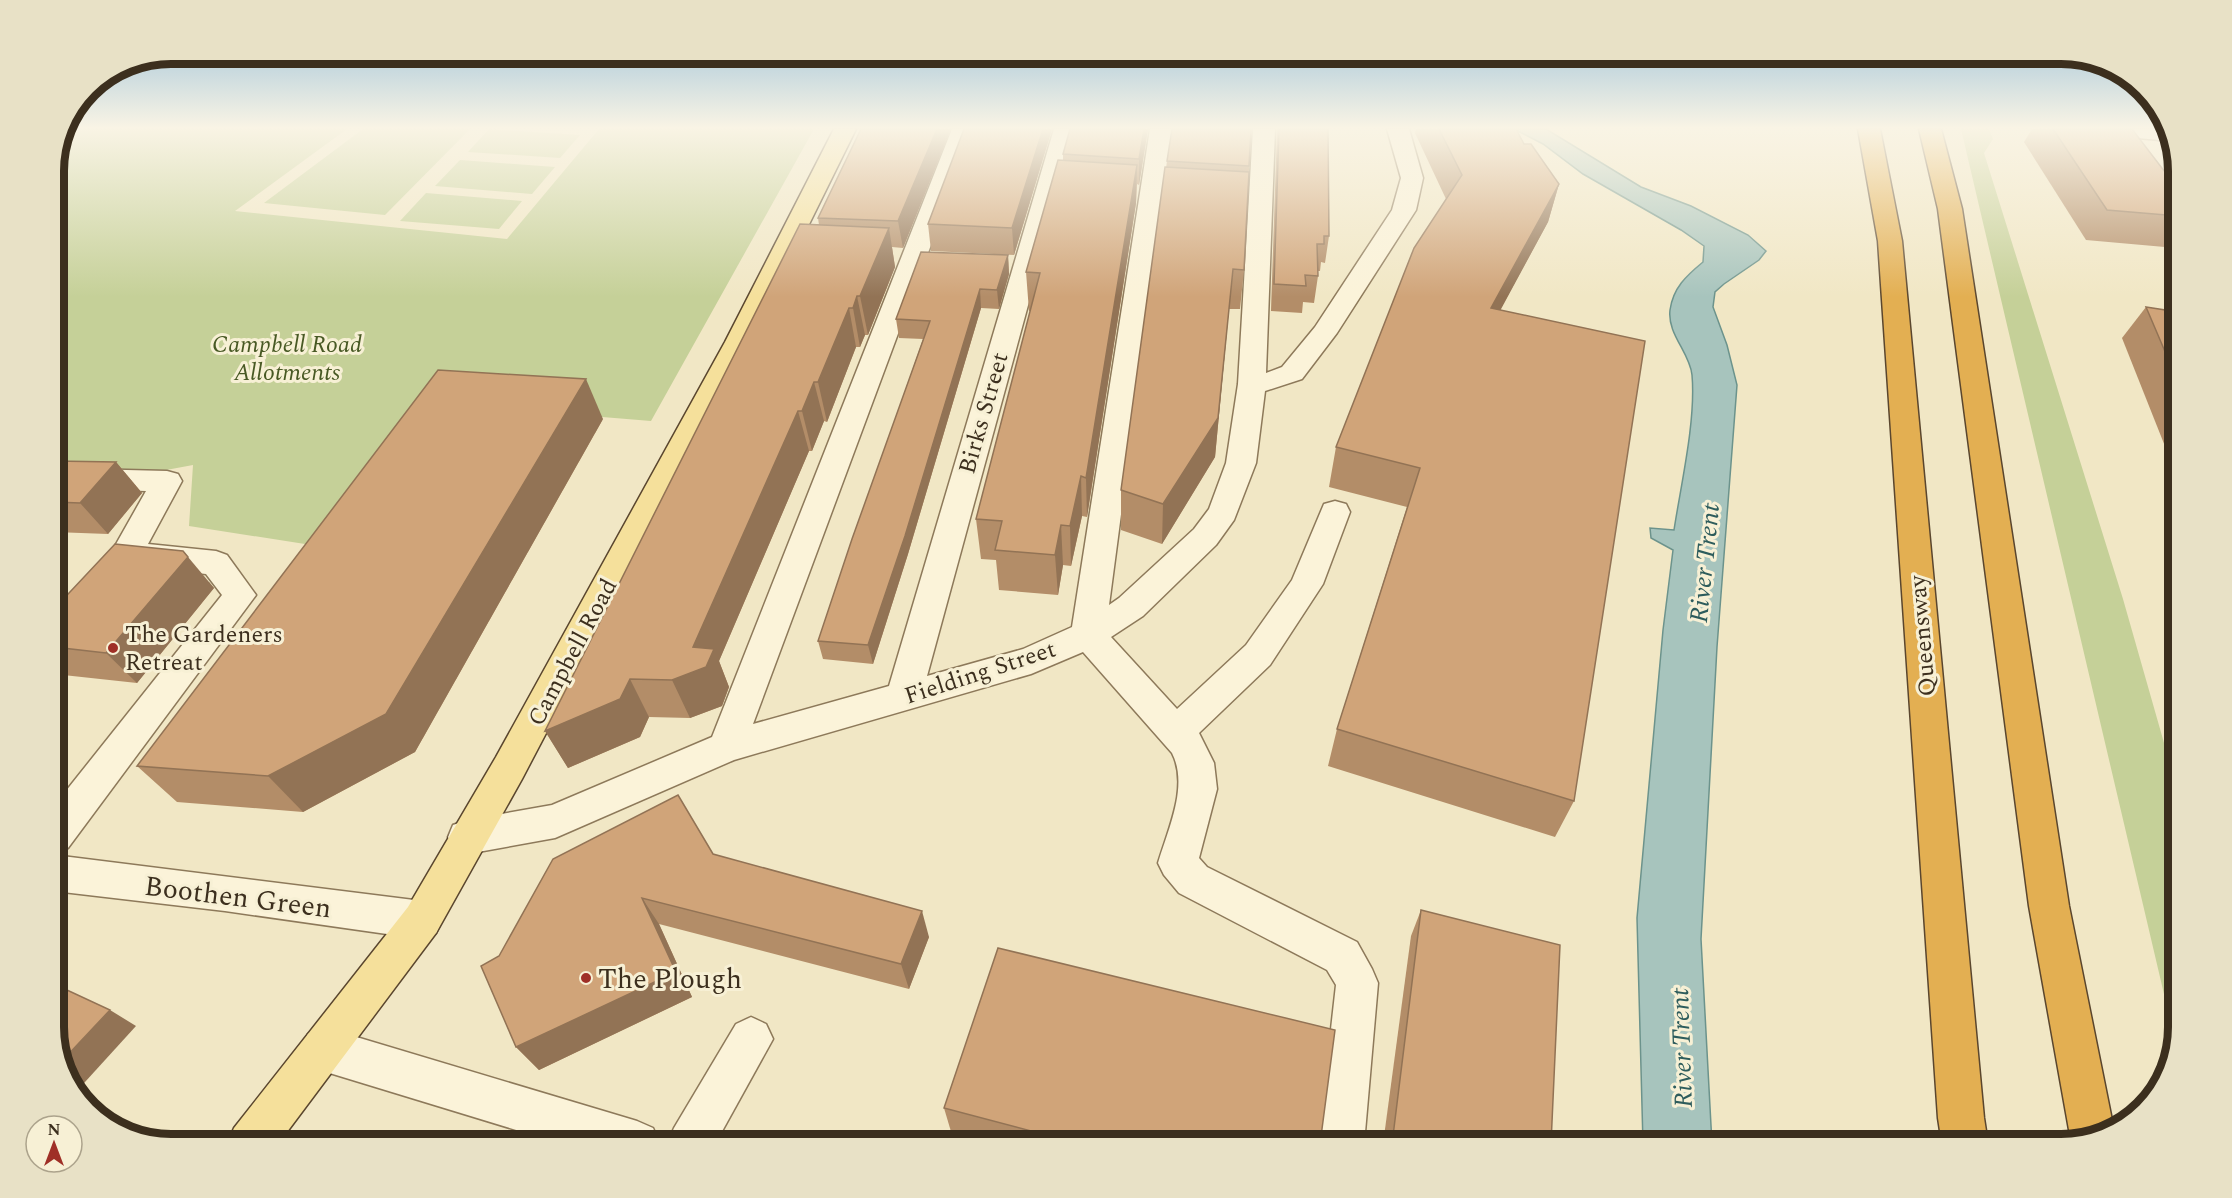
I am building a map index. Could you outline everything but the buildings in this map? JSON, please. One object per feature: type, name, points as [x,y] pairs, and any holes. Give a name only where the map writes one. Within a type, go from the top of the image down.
[{"type":"highway","name":"Queensway","points":[[1879,185],[1890,241],[1964,1134]]},
{"type":"highway","points":[[1944,185],[1950,209],[2049,906],[2091,1129]]},
{"type":"main road","name":"Campbell Road","points":[[258,1134],[422,920],[467,837],[521,747],[738,342],[796,252],[823,185]]},
{"type":"street","points":[[726,747],[942,185]]},
{"type":"street","name":"Birks Street","points":[[903,698],[1014,265],[1060,185]]},
{"type":"street","points":[[1153,185],[1088,635],[1176,732],[1196,763],[1198,789],[1178,863],[1193,880],[1342,956],[1357,983],[1342,1134]]},
{"type":"street","name":"Fielding Street","points":[[467,837],[555,820],[726,747],[1031,660],[1088,635],[1131,607],[1204,537],[1223,512],[1241,463],[1252,384],[1249,202],[1253,185]]},
{"type":"street","points":[[1252,384],[1275,380],[1292,373],[1324,333],[1404,210],[1410,185]]},
{"type":"street","points":[[65,479],[167,481],[127,554],[216,563],[240,595],[65,822]]},
{"type":"street","points":[[1176,732],[1258,656],[1307,584],[1335,512]]},
{"type":"street","points":[[116,580],[140,555]]},
{"type":"street","name":"Boothen Green","points":[[65,874],[422,920]]},
{"type":"street","points":[[696,1134],[751,1039]]},
{"type":"street","points":[[323,1049],[605,1134]]},
{"type":"green space","name":"Campbell Road Allotments","points":[[65,185],[271,185],[235,211],[507,239],[552,185],[783,185],[651,421],[431,403],[324,547],[189,526],[193,465],[150,473],[65,469]]},
{"type":"green space","points":[[288,185],[415,185],[385,215],[264,203]]},
{"type":"green space","points":[[436,185],[540,185],[532,194]]},
{"type":"green space","points":[[1974,185],[1994,185],[2123,599],[2168,756],[2168,1011]]},
{"type":"green space","points":[[426,193],[522,201],[499,229],[400,221]]},
{"type":"water","name":"River Trent","points":[[1602,185],[1638,185],[1691,206],[1748,235],[1766,251],[1759,260],[1715,292],[1713,307],[1727,345],[1737,385],[1717,647],[1701,939],[1711,1134],[1643,1134],[1637,918],[1663,630],[1673,550],[1651,538],[1650,528],[1674,530],[1687,452],[1693,393],[1690,367],[1672,327],[1670,310],[1674,295],[1681,283],[1703,262],[1704,246],[1681,230]]},
{"type":"place","name":"The Gardeners Retreat","points":[[113,648]]},
{"type":"place","name":"The Plough","points":[[586,978]]}]
